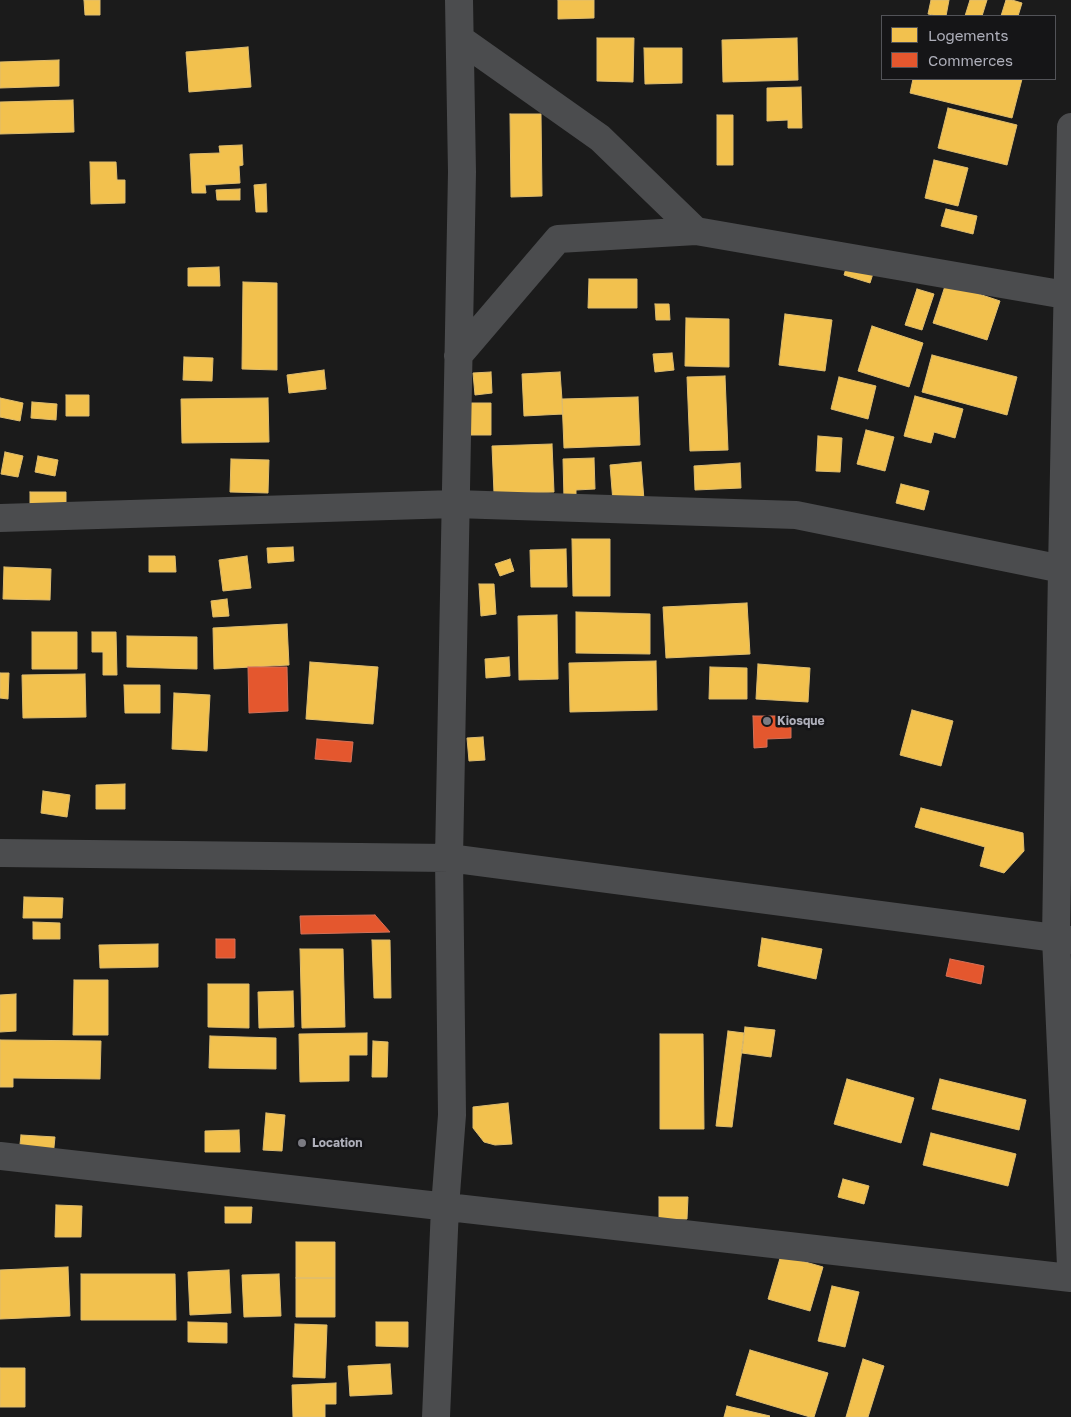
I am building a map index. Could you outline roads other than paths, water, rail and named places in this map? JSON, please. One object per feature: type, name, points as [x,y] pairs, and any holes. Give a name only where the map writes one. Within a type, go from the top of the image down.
[{"type":"street","points":[[436,1417],[445,1207],[452,1115],[449,858],[462,172],[459,0]]},
{"type":"street","points":[[460,39],[600,138],[696,231]]},
{"type":"street","points":[[1071,127],[1064,939],[1071,1266]]},
{"type":"street","points":[[458,356],[558,239],[696,231],[1069,296]]},
{"type":"street","points":[[0,518],[455,504],[796,515],[1066,571]]},
{"type":"street","points":[[0,853],[449,858],[1064,939]]},
{"type":"street","points":[[0,1156],[1071,1278]]},
{"type":"place","name":"Kiosque","points":[[767,721]]},
{"type":"place","name":"Location","points":[[302,1143]]}]
